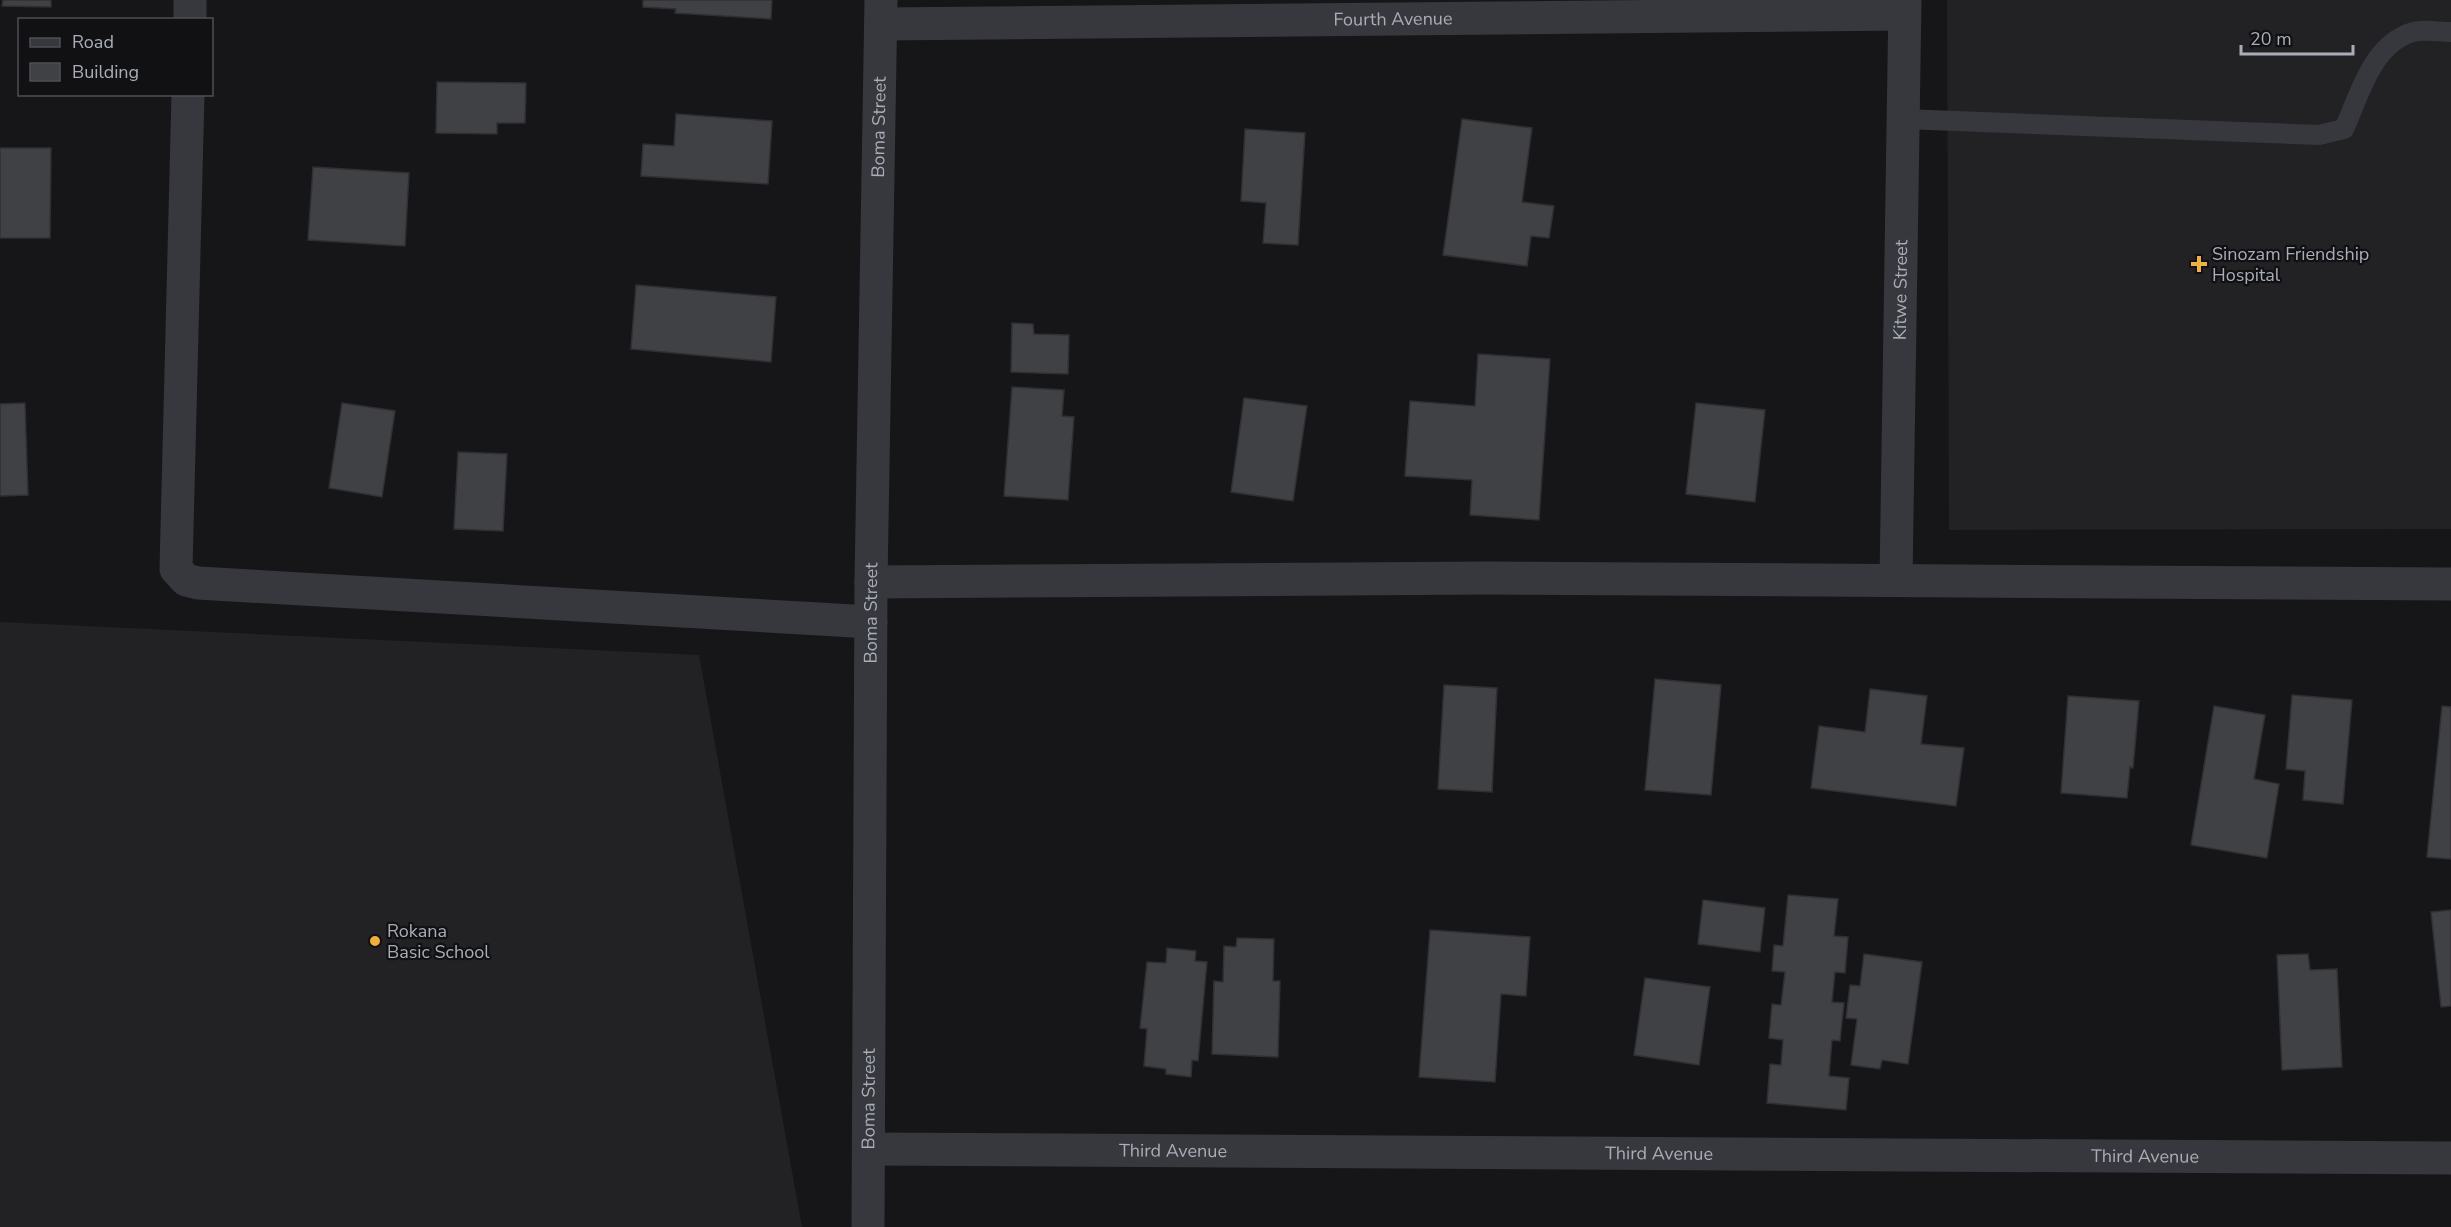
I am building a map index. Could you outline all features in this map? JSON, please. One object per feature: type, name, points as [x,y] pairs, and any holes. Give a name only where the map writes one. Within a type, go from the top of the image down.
[{"type":"street","points":[[190,0],[190,18]]},
{"type":"street","name":"Fourth Avenue","points":[[881,12],[1905,7]]},
{"type":"street","name":"Kitwe Street","points":[[1896,580],[1905,7]]},
{"type":"street","name":"Boma Street","points":[[868,1227],[871,582],[881,12]]},
{"type":"street","points":[[188,96],[176,569],[186,580],[222,585],[871,622]]},
{"type":"street","points":[[871,582],[1488,578],[2451,584]]},
{"type":"street","name":"Third Avenue","points":[[869,1149],[2451,1158]]},
{"type":"lane","points":[[1903,118],[2319,135],[2344,129],[2375,59],[2393,41],[2415,32],[2451,32]]},
{"type":"shaded area","name":"Sinozam Friendship Hospital","points":[[1947,0],[2451,0],[2451,529],[1949,530]]},
{"type":"shaded area","name":"Rokana Basic School","points":[[0,622],[699,655],[802,1227],[0,1227]]},
{"type":"building","points":[[3,0],[51,0],[51,7],[2,6]]},
{"type":"building","points":[[643,0],[772,0],[771,19],[675,13],[676,9],[643,7]]},
{"type":"building","points":[[437,82],[526,83],[525,123],[497,123],[497,134],[436,133]]},
{"type":"building","points":[[676,114],[772,121],[768,184],[641,176],[643,144],[674,146]]},
{"type":"building","points":[[1462,119],[1532,128],[1522,202],[1554,206],[1549,238],[1531,236],[1527,266],[1443,255]]},
{"type":"building","points":[[1245,129],[1305,133],[1298,245],[1263,243],[1266,203],[1241,201]]},
{"type":"building","points":[[0,148],[51,148],[50,238],[0,238]]},
{"type":"building","points":[[313,167],[409,173],[405,246],[308,240]]},
{"type":"building","points":[[636,285],[776,297],[771,362],[631,349]]},
{"type":"building","points":[[1012,323],[1033,324],[1034,334],[1069,335],[1068,374],[1011,372]]},
{"type":"building","points":[[1478,354],[1550,359],[1539,520],[1470,515],[1472,480],[1405,476],[1410,401],[1475,406]]},
{"type":"building","points":[[1012,387],[1064,390],[1062,416],[1074,417],[1068,500],[1004,496]]},
{"type":"building","points":[[1244,398],[1307,406],[1293,501],[1231,492]]},
{"type":"building","points":[[25,403],[28,495],[0,496],[0,404]]},
{"type":"building","points":[[342,403],[395,411],[382,497],[329,488]]},
{"type":"building","points":[[1696,403],[1765,410],[1755,502],[1686,494]]},
{"type":"building","points":[[458,452],[507,454],[503,531],[454,529]]},
{"type":"building","points":[[1655,679],[1721,685],[1711,795],[1645,790]]},
{"type":"building","points":[[1444,685],[1497,688],[1492,792],[1438,789]]},
{"type":"building","points":[[1870,689],[1927,696],[1921,744],[1964,748],[1956,806],[1811,788],[1819,726],[1865,732]]},
{"type":"building","points":[[2292,695],[2352,700],[2343,804],[2303,800],[2305,771],[2286,769]]},
{"type":"building","points":[[2068,696],[2139,701],[2133,768],[2130,767],[2127,798],[2061,793]]},
{"type":"building","points":[[2214,706],[2265,715],[2254,779],[2279,784],[2267,858],[2191,845]]},
{"type":"building","points":[[2442,706],[2451,707],[2451,859],[2427,857]]},
{"type":"building","points":[[1788,895],[1838,899],[1834,936],[1848,937],[1845,973],[1835,972],[1832,1002],[1844,1003],[1840,1041],[1832,1040],[1829,1076],[1849,1078],[1846,1110],[1767,1103],[1770,1064],[1781,1065],[1783,1040],[1769,1038],[1772,1004],[1781,1005],[1785,972],[1772,971],[1774,945],[1783,946]]},
{"type":"building","points":[[1703,900],[1765,908],[1760,952],[1698,944]]},
{"type":"building","points":[[2451,910],[2451,1006],[2441,1007],[2431,912]]},
{"type":"building","points":[[1430,930],[1530,937],[1526,996],[1501,994],[1495,1082],[1419,1077]]},
{"type":"building","points":[[1237,938],[1274,939],[1273,981],[1280,981],[1278,1057],[1212,1054],[1214,981],[1223,982],[1224,946],[1236,947]]},
{"type":"building","points":[[1167,948],[1196,951],[1195,961],[1207,962],[1198,1061],[1192,1060],[1191,1077],[1166,1074],[1166,1069],[1144,1066],[1147,1029],[1140,1028],[1147,962],[1166,963]]},
{"type":"building","points":[[1864,954],[1922,962],[1908,1064],[1882,1060],[1880,1069],[1851,1065],[1857,1019],[1846,1018],[1850,985],[1860,986]]},
{"type":"building","points":[[2308,954],[2310,970],[2337,969],[2342,1067],[2282,1070],[2277,955]]},
{"type":"building","points":[[1645,978],[1710,987],[1699,1065],[1634,1055]]},
{"type":"place","name":"Sinozam Friendship Hospital","points":[[2199,264]]},
{"type":"place","name":"Rokana Basic School","points":[[375,941]]}]
